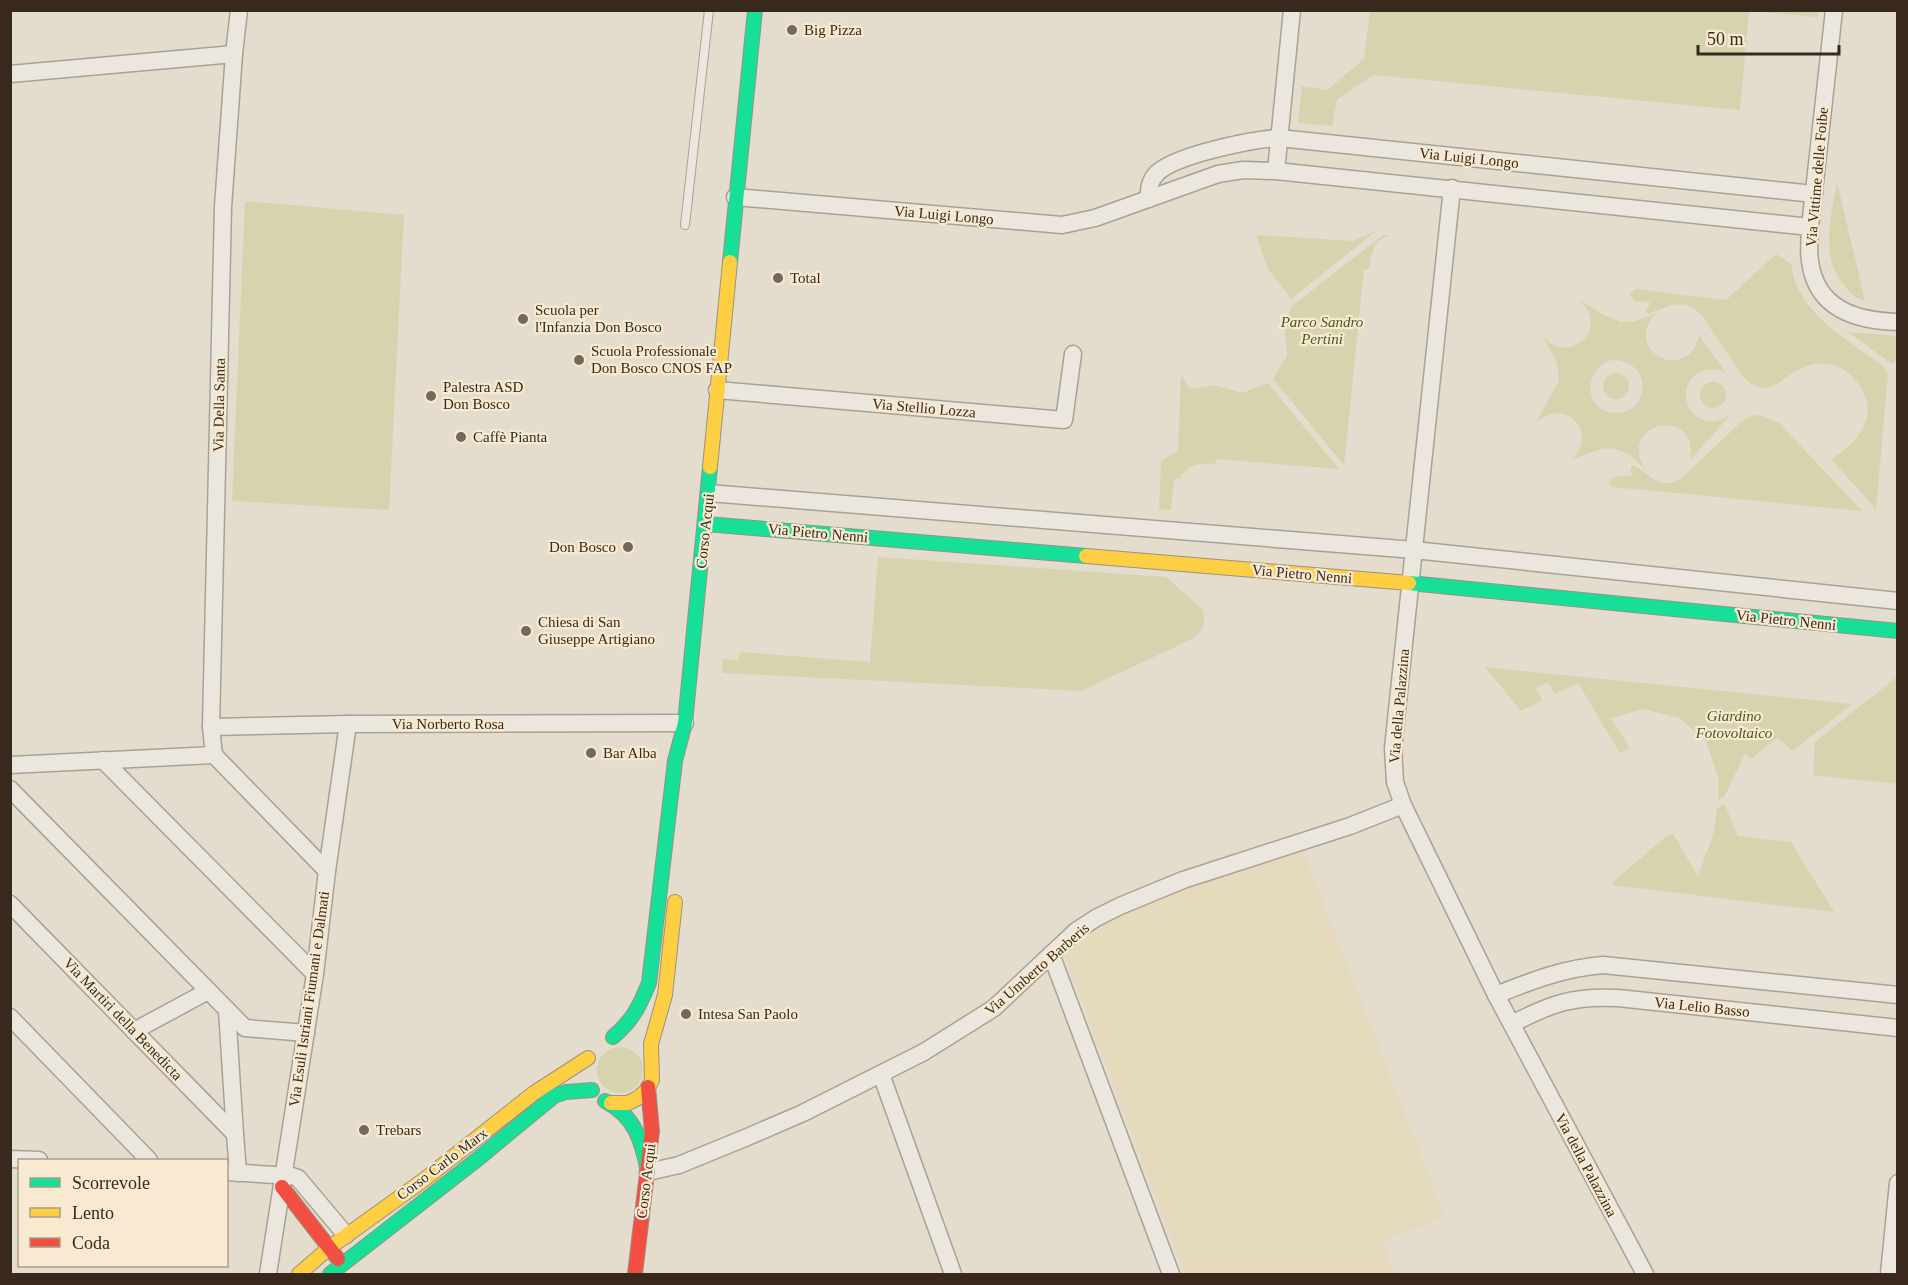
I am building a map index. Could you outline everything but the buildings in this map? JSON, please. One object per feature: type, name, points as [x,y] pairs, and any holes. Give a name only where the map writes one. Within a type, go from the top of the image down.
[{"type":"street","name":"Via Della Santa","points":[[214,755],[211,727],[223,207],[239,10]]},
{"type":"street","name":"Corso Acqui","points":[[600,1046],[628,1024],[637,1012],[649,983],[675,761],[685,723],[754,10]]},
{"type":"street","points":[[1276,171],[1292,10]]},
{"type":"street","name":"Via Vittime delle Foibe","points":[[1834,10],[1810,227],[1810,260],[1819,288],[1841,311],[1854,317],[1881,322],[1898,322]]},
{"type":"street","points":[[10,74],[234,54]]},
{"type":"street","name":"Via Luigi Longo","points":[[1149,199],[1148,187],[1157,172],[1204,153],[1262,138],[1814,194]]},
{"type":"street","name":"Via Luigi Longo","points":[[735,197],[1062,225],[1095,218],[1218,174],[1243,170],[1276,171],[1452,188],[1810,227]]},
{"type":"street","name":"Via della Palazzina","points":[[1452,188],[1393,748],[1395,782],[1403,805],[1496,995],[1645,1275]]},
{"type":"street","name":"Via Stellio Lozza","points":[[717,390],[1064,420],[1073,354]]},
{"type":"street","name":"Via Pietro Nenni","points":[[709,493],[1414,550],[1898,601]]},
{"type":"street","name":"Via Pietro Nenni","points":[[706,524],[1411,583],[1898,631]]},
{"type":"street","points":[[685,723],[690,760]]},
{"type":"street","name":"Via Norberto Rosa","points":[[211,727],[348,724],[685,723]]},
{"type":"street","name":"Via Esuli Istriani Fiumani e Dalmati","points":[[268,1275],[315,974],[348,724]]},
{"type":"street","points":[[10,765],[214,755],[327,871]]},
{"type":"street","points":[[103,760],[315,974]]},
{"type":"street","points":[[10,789],[245,1028],[306,1033]]},
{"type":"street","name":"Via Umberto Barberis","points":[[648,1172],[679,1165],[803,1113],[949,1038],[985,1015],[1076,931],[1096,918],[1156,890],[1403,805]]},
{"type":"street","points":[[611,1103],[622,1104],[642,1096],[653,1072],[651,1046],[665,993],[676,889]]},
{"type":"street","name":"Via Martiri della Benedicta","points":[[10,904],[235,1134]]},
{"type":"street","points":[[1051,954],[1171,1275]]},
{"type":"street","points":[[1496,995],[1539,977],[1603,965],[1898,995]]},
{"type":"street","points":[[134,1031],[208,991]]},
{"type":"street","name":"Via Lelio Basso","points":[[1512,1024],[1555,1003],[1593,997],[1898,1028]]},
{"type":"street","points":[[227,1010],[235,1134],[232,1172],[283,1181],[292,1176],[303,1182],[346,1235]]},
{"type":"street","points":[[10,1017],[147,1159]]},
{"type":"street","points":[[648,1172],[638,1130],[625,1113],[600,1098],[592,1090],[586,1075],[600,1046],[635,1041],[647,1051],[652,1061]]},
{"type":"street","name":"Corso Carlo Marx","points":[[299,1275],[346,1235],[425,1179],[600,1046]]},
{"type":"street","points":[[881,1074],[953,1275]]},
{"type":"street","name":"Corso Acqui","points":[[635,1275],[652,1131],[648,1087]]},
{"type":"street","name":"Corso Carlo Marx","points":[[330,1275],[457,1176],[554,1096],[566,1092],[592,1090]]},
{"type":"street","points":[[283,1181],[342,1264]]},
{"type":"street","points":[[1889,1275],[1898,1183]]},
{"type":"lane","points":[[685,225],[709,10]]},
{"type":"shaded area","points":[[1301,846],[1445,1218],[1381,1241],[1395,1274],[1185,1274],[1065,955],[1112,919],[1172,893]]},
{"type":"green space","points":[[1370,10],[1818,11],[1817,17],[1749,11],[1740,110],[1373,75],[1337,100],[1332,126],[1298,123],[1302,86],[1327,90],[1364,59]]},
{"type":"green space","points":[[1837,182],[1865,301],[1845,287],[1832,261],[1829,235]]},
{"type":"green space","points":[[245,201],[404,215],[389,510],[232,501]]},
{"type":"green space","name":"Parco Sandro Pertini","points":[[1376,231],[1291,299],[1268,269],[1256,235],[1353,241]]},
{"type":"green space","name":"Parco Sandro Pertini","points":[[1383,235],[1391,235],[1380,240],[1372,253],[1369,269],[1364,269],[1344,465],[1273,379],[1287,356],[1285,327],[1292,306]]},
{"type":"green space","points":[[1776,254],[1791,264],[1795,282],[1813,311],[1839,334],[1883,366],[1888,374],[1876,509],[1831,459],[1858,436],[1867,417],[1865,395],[1848,373],[1836,366],[1820,363],[1806,366],[1774,385],[1764,388],[1754,385],[1742,375],[1702,316],[1695,310],[1682,304],[1675,304],[1648,314],[1646,311],[1649,302],[1635,301],[1629,294],[1636,289],[1726,300]]},
{"type":"green space","points":[[1580,300],[1606,316],[1620,321],[1620,333],[1621,321],[1633,322],[1656,313],[1647,327],[1646,339],[1651,350],[1660,357],[1671,360],[1683,358],[1693,350],[1699,335],[1726,373],[1715,369],[1703,371],[1692,378],[1687,387],[1686,398],[1690,408],[1697,416],[1706,421],[1718,420],[1732,413],[1690,460],[1690,442],[1683,431],[1672,426],[1660,426],[1648,431],[1641,440],[1639,453],[1646,470],[1627,454],[1611,449],[1602,449],[1571,461],[1579,450],[1582,439],[1575,421],[1557,414],[1546,416],[1535,424],[1559,381],[1557,363],[1541,333],[1551,343],[1562,347],[1572,347],[1582,342],[1588,334],[1591,323],[1588,312]],"holes":[[[1612,360],[1625,362],[1634,367],[1640,375],[1642,394],[1638,403],[1630,410],[1619,413],[1608,412],[1599,407],[1594,400],[1591,382],[1601,365]]]},
{"type":"green space","points":[[1848,332],[1897,336],[1897,360],[1892,364]]},
{"type":"green space","points":[[1616,373],[1625,377],[1629,386],[1625,395],[1616,399],[1607,395],[1603,386],[1607,377]]},
{"type":"green space","name":"Parco Sandro Pertini","points":[[1181,375],[1190,389],[1214,385],[1242,393],[1268,383],[1339,469],[1216,459],[1215,464],[1190,467],[1179,479],[1174,479],[1171,510],[1159,509],[1161,461],[1178,451]]},
{"type":"green space","points":[[1713,382],[1722,386],[1726,395],[1722,404],[1713,408],[1704,404],[1700,395],[1704,386]]},
{"type":"green space","points":[[1759,415],[1779,423],[1862,511],[1610,485],[1609,481],[1616,476],[1632,476],[1630,468],[1634,465],[1658,481],[1670,483],[1677,480],[1741,422],[1750,416]]},
{"type":"green space","points":[[878,557],[1166,577],[1203,610],[1204,623],[1199,633],[1192,639],[1081,691],[722,673],[723,659],[738,660],[740,652],[870,662]]},
{"type":"green space","name":"Giardino Fotovoltaico","points":[[1485,667],[1852,704],[1793,751],[1777,738],[1751,759],[1745,754],[1724,797],[1718,800],[1719,780],[1706,741],[1679,718],[1643,709],[1611,718],[1630,748],[1620,753],[1578,683],[1555,694],[1548,682],[1536,688],[1542,700],[1521,711]]},
{"type":"green space","name":"Giardino Fotovoltaico","points":[[1897,677],[1897,784],[1813,775],[1815,742]]},
{"type":"green space","points":[[1725,805],[1738,836],[1791,842],[1834,912],[1613,885],[1613,882],[1664,838],[1673,833],[1698,877],[1714,831],[1717,808]]},
{"type":"green space","points":[[620,1047],[636,1054],[643,1070],[636,1086],[620,1093],[604,1086],[597,1070],[604,1054]]},
{"type":"traffic: fast","points":[[730,262],[755,10]]},
{"type":"traffic: fast","points":[[613,1037],[635,1013],[649,983],[675,761],[685,723],[710,467]]},
{"type":"traffic: fast","points":[[706,524],[1086,556]]},
{"type":"traffic: fast","points":[[1409,583],[1898,631]]},
{"type":"traffic: fast","points":[[330,1274],[474,1162],[554,1096],[566,1092],[592,1090]]},
{"type":"traffic: fast","points":[[605,1101],[624,1114],[636,1130],[648,1172]]},
{"type":"traffic: slow","points":[[710,467],[730,262]]},
{"type":"traffic: slow","points":[[1086,556],[1409,583]]},
{"type":"traffic: slow","points":[[611,1103],[628,1103],[638,1098],[647,1090],[652,1080],[651,1044],[665,995],[675,902]]},
{"type":"traffic: slow","points":[[299,1274],[329,1248],[425,1179],[534,1093],[588,1058]]},
{"type":"traffic: jam","points":[[635,1274],[652,1131],[648,1087]]},
{"type":"traffic: jam","points":[[282,1187],[338,1259]]},
{"type":"place","name":"Big Pizza","points":[[792,30]]},
{"type":"place","name":"Total","points":[[778,278]]},
{"type":"place","name":"Scuola per l'Infanzia Don Bosco","points":[[523,319]]},
{"type":"place","name":"Scuola Professionale Don Bosco CNOS FAP","points":[[579,360]]},
{"type":"place","name":"Palestra ASD Don Bosco","points":[[431,396]]},
{"type":"place","name":"Caffè Pianta","points":[[461,437]]},
{"type":"place","name":"Don Bosco","points":[[628,547]]},
{"type":"place","name":"Chiesa di San Giuseppe Artigiano","points":[[526,631]]},
{"type":"place","name":"Bar Alba","points":[[591,753]]},
{"type":"place","name":"Intesa San Paolo","points":[[686,1014]]},
{"type":"place","name":"Trebars","points":[[364,1130]]}]
